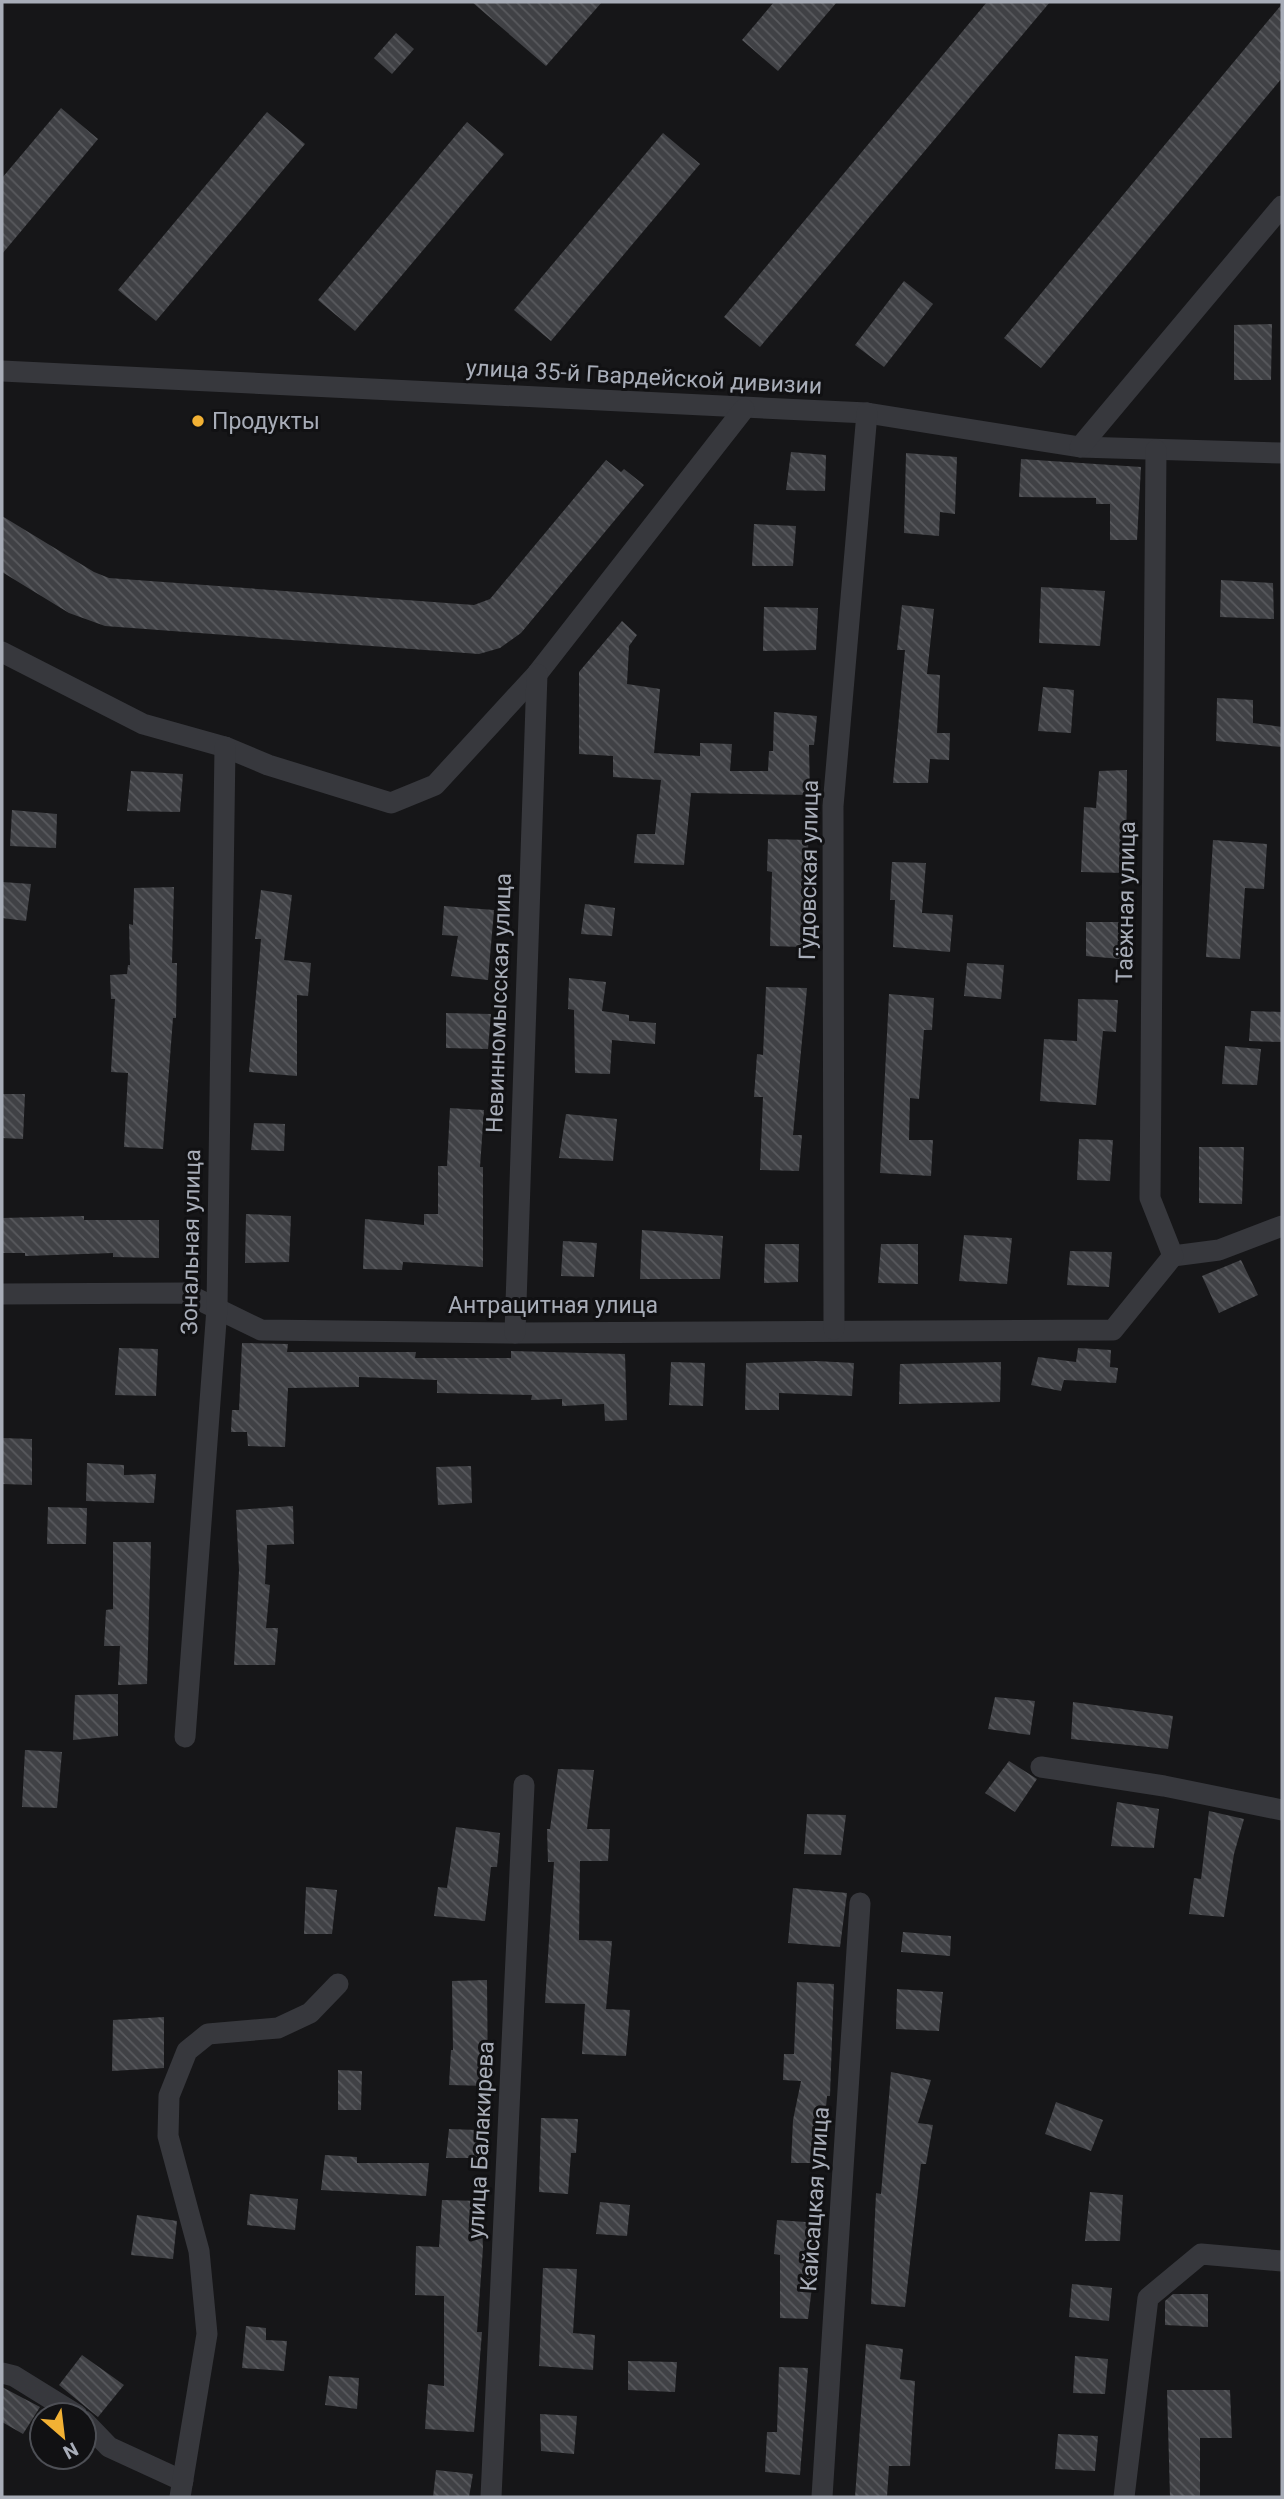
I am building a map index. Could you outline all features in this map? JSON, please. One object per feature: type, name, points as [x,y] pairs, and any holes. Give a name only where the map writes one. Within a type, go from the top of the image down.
[{"type":"street","points":[[1080,447],[1282,206]]},
{"type":"street","name":"улица 35-й Гвардейской дивизии","points":[[2,371],[867,414],[1080,447],[1282,453]]},
{"type":"street","points":[[2,652],[143,724],[225,747],[268,765],[391,803],[435,785],[537,674],[744,409]]},
{"type":"street","name":"Гудовская улица","points":[[834,1329],[833,806],[867,414]]},
{"type":"street","name":"Таёжная улица","points":[[1156,450],[1150,1198],[1172,1256]]},
{"type":"street","name":"Невинномысская улица","points":[[515,1333],[537,674]]},
{"type":"street","name":"Зональная улица","points":[[185,1737],[217,1308],[225,747]]},
{"type":"street","points":[[1172,1256],[1219,1250],[1282,1226]]},
{"type":"street","name":"Антрацитная улица","points":[[2,1294],[186,1293],[261,1330],[515,1333],[834,1329],[1113,1330],[1172,1256]]},
{"type":"street","points":[[1041,1767],[1164,1786],[1282,1810]]},
{"type":"street","name":"улица Балакирева","points":[[491,2497],[524,1785]]},
{"type":"street","name":"Кайсацкая улица","points":[[822,2497],[860,1903]]},
{"type":"street","points":[[98,2436],[109,2447],[182,2489],[207,2334],[199,2250],[168,2136],[169,2096],[187,2051],[208,2034],[278,2028],[310,2013],[338,1984]]},
{"type":"street","points":[[1125,2497],[1148,2298],[1201,2254],[1282,2261]]},
{"type":"street","points":[[2,2373],[23,2381],[55,2401]]},
{"type":"building","points":[[472,2],[602,2],[546,66]]},
{"type":"building","points":[[774,2],[837,2],[778,71],[742,40]]},
{"type":"building","points":[[987,2],[1050,2],[760,347],[724,317]]},
{"type":"building","points":[[1282,4],[1282,78],[1041,368],[1004,338]]},
{"type":"building","points":[[396,33],[414,49],[392,74],[374,58]]},
{"type":"building","points":[[61,108],[98,139],[2,254],[2,178]]},
{"type":"building","points":[[267,112],[305,144],[156,321],[118,290]]},
{"type":"building","points":[[467,122],[504,154],[355,331],[318,300]]},
{"type":"building","points":[[663,133],[700,164],[551,341],[514,310]]},
{"type":"building","points":[[904,281],[933,304],[884,367],[855,345]]},
{"type":"building","points":[[1272,324],[1271,380],[1234,380],[1234,325]]},
{"type":"building","points":[[791,452],[826,455],[825,491],[786,490]]},
{"type":"building","points":[[906,453],[957,457],[955,514],[940,512],[939,536],[904,533]]},
{"type":"building","points":[[1021,459],[1141,467],[1137,540],[1110,540],[1110,504],[1096,504],[1096,498],[1019,497]]},
{"type":"building","points":[[606,460],[621,472],[624,469],[644,485],[521,633],[500,648],[479,654],[105,626],[69,613],[2,572],[2,516],[94,572],[109,578],[474,605],[490,599]]},
{"type":"building","points":[[754,524],[796,526],[793,566],[752,566]]},
{"type":"building","points":[[1221,580],[1273,583],[1274,619],[1220,617]]},
{"type":"building","points":[[1041,587],[1105,591],[1100,646],[1039,643]]},
{"type":"building","points":[[902,605],[934,609],[927,674],[940,675],[937,733],[950,733],[949,760],[930,759],[928,783],[893,783],[905,650],[897,650]]},
{"type":"building","points":[[764,607],[818,608],[816,650],[763,651]]},
{"type":"building","points":[[622,621],[637,635],[629,646],[627,684],[660,689],[654,753],[700,756],[700,743],[732,744],[730,771],[768,771],[769,751],[773,751],[774,712],[817,716],[814,745],[809,745],[810,795],[691,793],[684,865],[634,863],[637,834],[655,834],[661,780],[613,777],[613,756],[579,754],[579,672]]},
{"type":"building","points":[[1043,687],[1074,690],[1071,733],[1038,731]]},
{"type":"building","points":[[1217,698],[1253,700],[1253,723],[1282,727],[1282,747],[1216,741]]},
{"type":"building","points":[[1127,770],[1126,873],[1081,872],[1084,807],[1096,808],[1099,771]]},
{"type":"building","points":[[131,771],[183,774],[180,812],[127,811]]},
{"type":"building","points":[[12,810],[57,814],[56,848],[10,846]]},
{"type":"building","points":[[768,839],[808,840],[809,875],[803,947],[770,946],[772,872],[767,871]]},
{"type":"building","points":[[1213,840],[1267,844],[1264,889],[1245,888],[1240,959],[1206,957]]},
{"type":"building","points":[[892,862],[926,863],[922,913],[953,915],[950,952],[893,947],[895,900],[890,900]]},
{"type":"building","points":[[2,882],[31,884],[26,921],[2,918]]},
{"type":"building","points":[[174,887],[172,963],[177,963],[176,1018],[173,1018],[163,1149],[124,1147],[128,1073],[111,1072],[115,999],[111,999],[110,975],[127,974],[130,965],[129,924],[133,925],[134,888]]},
{"type":"building","points":[[261,890],[292,895],[284,960],[311,963],[308,996],[297,995],[297,1076],[249,1072],[261,939],[255,939]]},
{"type":"building","points":[[585,904],[615,908],[612,936],[581,934]]},
{"type":"building","points":[[444,906],[494,910],[488,980],[451,976],[458,936],[442,935]]},
{"type":"building","points":[[1086,922],[1122,922],[1121,959],[1086,956]]},
{"type":"building","points":[[967,963],[1004,965],[1001,999],[964,996]]},
{"type":"building","points":[[569,978],[606,982],[602,1011],[629,1015],[629,1021],[656,1023],[655,1044],[612,1040],[610,1074],[575,1073],[574,1010],[568,1009]]},
{"type":"building","points":[[766,987],[807,988],[793,1135],[802,1135],[799,1171],[760,1170],[763,1097],[754,1097],[757,1054],[763,1055]]},
{"type":"building","points":[[889,994],[934,998],[932,1030],[924,1030],[919,1099],[910,1098],[909,1140],[933,1140],[931,1176],[880,1173]]},
{"type":"building","points":[[1078,999],[1118,1000],[1116,1032],[1103,1031],[1096,1105],[1040,1101],[1044,1039],[1077,1041]]},
{"type":"building","points":[[1251,1011],[1282,1012],[1282,1042],[1249,1041]]},
{"type":"building","points":[[446,1013],[491,1014],[488,1049],[446,1048]]},
{"type":"building","points":[[1225,1046],[1261,1049],[1257,1085],[1222,1084]]},
{"type":"building","points":[[2,1094],[25,1094],[23,1139],[2,1138]]},
{"type":"building","points":[[450,1108],[484,1110],[480,1167],[483,1167],[483,1267],[403,1262],[402,1270],[363,1269],[365,1219],[424,1225],[424,1214],[438,1214],[438,1166],[447,1166]]},
{"type":"building","points":[[566,1114],[617,1119],[613,1161],[559,1158]]},
{"type":"building","points":[[254,1123],[285,1124],[284,1151],[251,1150]]},
{"type":"building","points":[[1079,1139],[1113,1140],[1110,1181],[1077,1180]]},
{"type":"building","points":[[1199,1147],[1244,1147],[1242,1204],[1199,1203]]},
{"type":"building","points":[[246,1214],[291,1216],[289,1262],[245,1263]]},
{"type":"building","points":[[84,1216],[84,1220],[159,1220],[159,1258],[113,1257],[113,1253],[25,1256],[25,1253],[2,1253],[2,1218]]},
{"type":"building","points":[[642,1230],[723,1236],[720,1279],[640,1279]]},
{"type":"building","points":[[964,1235],[1012,1238],[1007,1284],[959,1281]]},
{"type":"building","points":[[563,1241],[597,1243],[594,1277],[561,1276]]},
{"type":"building","points":[[765,1244],[799,1244],[798,1282],[764,1283]]},
{"type":"building","points":[[881,1244],[918,1244],[918,1284],[878,1283]]},
{"type":"building","points":[[1070,1251],[1112,1252],[1109,1287],[1067,1285]]},
{"type":"building","points":[[1241,1260],[1258,1295],[1219,1313],[1202,1276]]},
{"type":"building","points":[[242,1343],[288,1344],[287,1352],[416,1352],[415,1358],[511,1358],[511,1351],[625,1354],[627,1420],[605,1421],[604,1404],[562,1406],[562,1399],[531,1400],[532,1395],[437,1393],[437,1380],[359,1377],[359,1387],[288,1388],[285,1447],[248,1446],[247,1432],[231,1432],[232,1410],[239,1410]]},
{"type":"building","points":[[119,1348],[158,1349],[156,1396],[115,1395]]},
{"type":"building","points":[[1078,1348],[1111,1350],[1110,1367],[1118,1368],[1116,1383],[1064,1380],[1061,1391],[1031,1385],[1038,1357],[1076,1362]]},
{"type":"building","points":[[671,1362],[705,1363],[703,1406],[669,1405]]},
{"type":"building","points":[[1001,1362],[1000,1402],[899,1404],[900,1364]]},
{"type":"building","points":[[746,1363],[854,1363],[852,1396],[779,1393],[779,1410],[745,1410]]},
{"type":"building","points":[[2,1438],[32,1439],[32,1485],[2,1484]]},
{"type":"building","points":[[87,1463],[124,1465],[124,1475],[156,1474],[154,1503],[86,1501]]},
{"type":"building","points":[[471,1466],[472,1503],[438,1505],[436,1467]]},
{"type":"building","points":[[293,1506],[294,1544],[267,1545],[265,1584],[270,1585],[266,1628],[278,1628],[275,1665],[234,1665],[239,1570],[236,1510]]},
{"type":"building","points":[[48,1507],[87,1508],[86,1544],[47,1544]]},
{"type":"building","points":[[113,1542],[151,1542],[147,1684],[118,1685],[120,1646],[104,1646],[106,1610],[113,1609]]},
{"type":"building","points":[[118,1694],[118,1736],[73,1740],[75,1695]]},
{"type":"building","points":[[995,1697],[1035,1701],[1030,1735],[988,1729]]},
{"type":"building","points":[[1073,1702],[1173,1716],[1168,1749],[1071,1739]]},
{"type":"building","points":[[25,1750],[62,1752],[57,1808],[22,1807]]},
{"type":"building","points":[[1009,1761],[1037,1779],[1015,1812],[985,1793]]},
{"type":"building","points":[[558,1769],[594,1770],[587,1829],[610,1829],[608,1861],[580,1861],[579,1940],[612,1941],[606,2009],[630,2010],[626,2056],[582,2054],[585,2004],[545,2003],[554,1862],[548,1862],[547,1829],[550,1829]]},
{"type":"building","points":[[1117,1802],[1159,1809],[1154,1848],[1111,1846]]},
{"type":"building","points":[[1209,1811],[1244,1819],[1234,1854],[1224,1917],[1189,1914],[1194,1878],[1201,1879]]},
{"type":"building","points":[[807,1814],[846,1815],[841,1855],[804,1854]]},
{"type":"building","points":[[456,1827],[500,1833],[497,1867],[491,1867],[485,1921],[434,1916],[438,1887],[447,1888]]},
{"type":"building","points":[[306,1887],[337,1890],[332,1934],[304,1934]]},
{"type":"building","points":[[793,1888],[847,1893],[840,1947],[788,1943]]},
{"type":"building","points":[[903,1932],[951,1936],[950,1956],[901,1952]]},
{"type":"building","points":[[487,1980],[488,2086],[449,2085],[453,2050],[452,1981]]},
{"type":"building","points":[[797,1982],[834,1984],[830,2096],[827,2096],[821,2163],[791,2163],[793,2120],[801,2081],[783,2080],[784,2054],[794,2054]]},
{"type":"building","points":[[897,1989],[943,1992],[939,2031],[896,2029]]},
{"type":"building","points":[[164,2017],[164,2068],[112,2071],[113,2020]]},
{"type":"building","points":[[338,2070],[362,2071],[361,2110],[338,2110]]},
{"type":"building","points":[[891,2072],[931,2080],[918,2123],[933,2125],[926,2164],[921,2164],[905,2307],[871,2304],[876,2193],[881,2194]]},
{"type":"building","points":[[1056,2102],[1103,2120],[1091,2151],[1045,2134]]},
{"type":"building","points":[[541,2118],[578,2119],[576,2153],[571,2153],[568,2194],[539,2192]]},
{"type":"building","points":[[449,2129],[478,2130],[477,2158],[446,2158]]},
{"type":"building","points":[[325,2155],[357,2157],[357,2163],[429,2163],[426,2196],[321,2190]]},
{"type":"building","points":[[1090,2192],[1123,2195],[1120,2241],[1085,2241]]},
{"type":"building","points":[[250,2194],[298,2199],[295,2230],[247,2225]]},
{"type":"building","points":[[442,2200],[481,2201],[483,2248],[477,2332],[482,2332],[474,2432],[425,2429],[428,2384],[444,2386],[444,2296],[415,2295],[416,2246],[439,2247]]},
{"type":"building","points":[[600,2202],[630,2205],[627,2236],[596,2234]]},
{"type":"building","points":[[137,2215],[177,2221],[173,2259],[131,2255]]},
{"type":"building","points":[[777,2220],[820,2223],[808,2319],[780,2318],[780,2255],[774,2254]]},
{"type":"building","points":[[543,2268],[577,2269],[573,2333],[595,2335],[593,2370],[539,2366]]},
{"type":"building","points":[[1072,2284],[1112,2288],[1109,2321],[1069,2317]]},
{"type":"building","points":[[1173,2294],[1208,2294],[1208,2327],[1165,2325],[1165,2301]]},
{"type":"building","points":[[246,2326],[266,2328],[266,2340],[287,2341],[284,2371],[242,2368]]},
{"type":"building","points":[[866,2344],[903,2349],[900,2379],[915,2381],[910,2466],[889,2466],[887,2497],[855,2497]]},
{"type":"building","points":[[82,2355],[124,2385],[98,2417],[98,2401],[78,2401],[59,2385]]},
{"type":"building","points":[[1075,2356],[1108,2359],[1105,2394],[1073,2393]]},
{"type":"building","points":[[628,2361],[677,2362],[675,2392],[628,2390]]},
{"type":"building","points":[[779,2367],[808,2368],[800,2475],[765,2472],[767,2432],[777,2432]]},
{"type":"building","points":[[329,2376],[359,2378],[357,2409],[325,2405]]},
{"type":"building","points":[[2,2387],[29,2401],[28,2426],[23,2434],[2,2422]]},
{"type":"building","points":[[1167,2390],[1230,2390],[1232,2438],[1200,2438],[1200,2497],[1170,2497]]},
{"type":"building","points":[[540,2414],[577,2416],[574,2454],[541,2451]]},
{"type":"building","points":[[1058,2434],[1098,2436],[1095,2471],[1055,2469]]},
{"type":"building","points":[[436,2470],[473,2474],[469,2497],[433,2497]]},
{"type":"place","name":"Продукты","points":[[198,421]]}]
